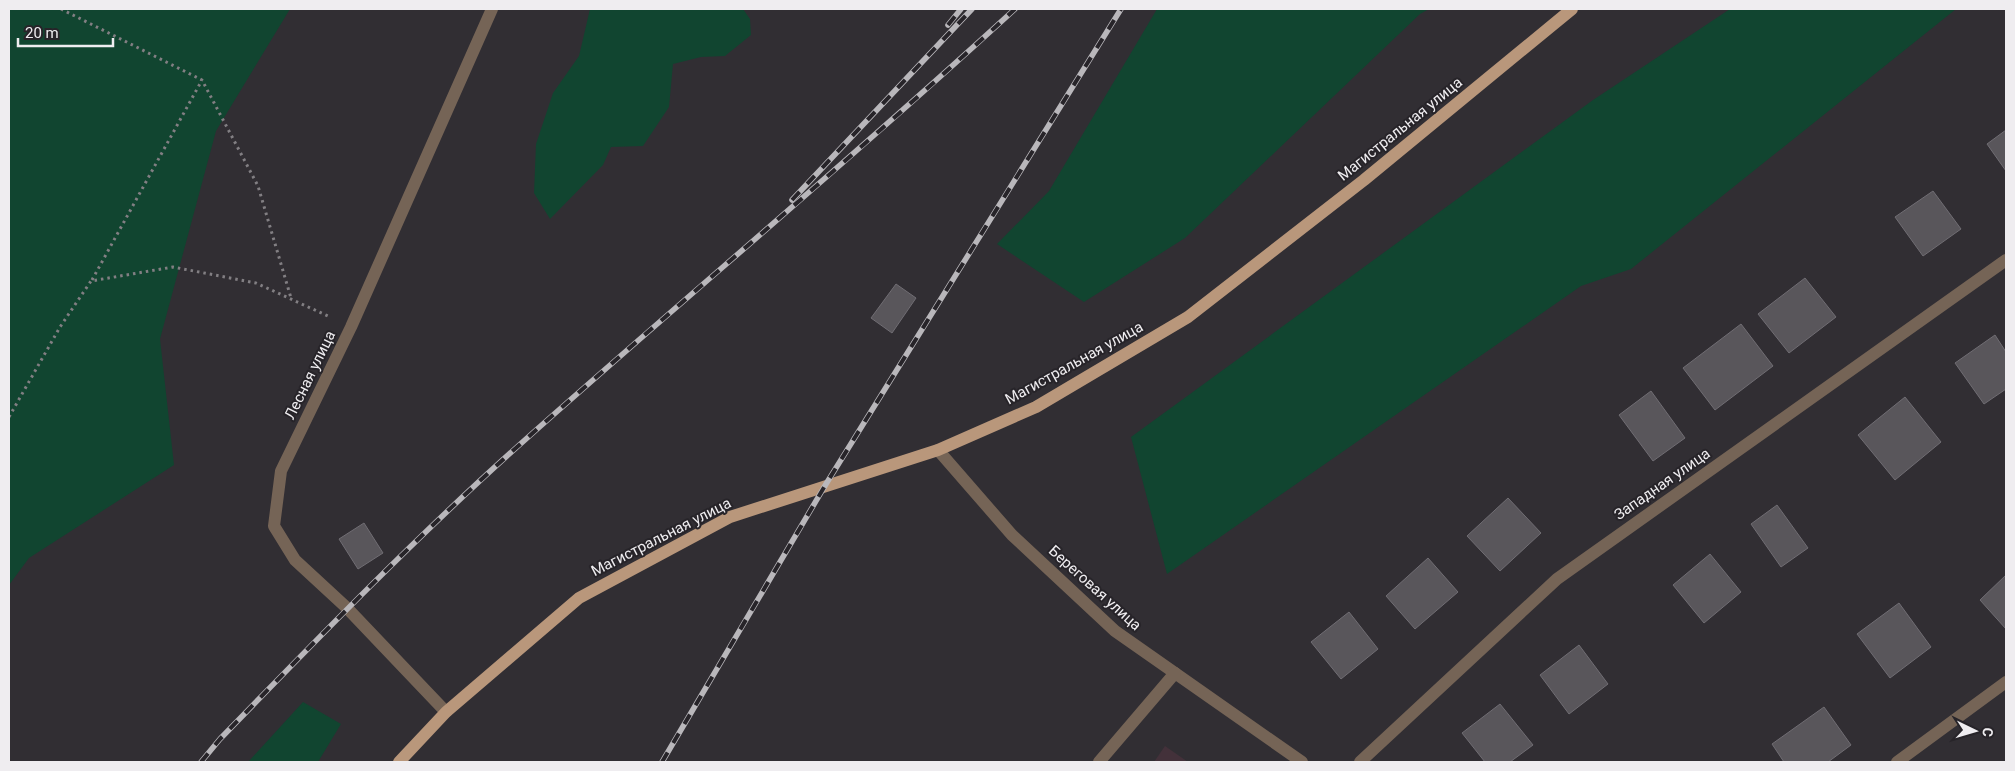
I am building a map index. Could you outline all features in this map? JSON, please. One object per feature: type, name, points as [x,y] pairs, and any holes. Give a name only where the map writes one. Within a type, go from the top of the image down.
[{"type":"main road","name":"Магистральная улица","points":[[399,762],[446,712],[579,598],[730,517],[938,450],[1036,407],[1188,317],[1364,180],[1572,9]]},
{"type":"street","name":"Лесная улица","points":[[446,712],[347,608],[295,560],[274,526],[281,471],[351,327],[492,9]]},
{"type":"street","name":"Западная улица","points":[[1360,762],[1557,579],[2006,260]]},
{"type":"street","name":"Береговая улица","points":[[938,450],[1012,536],[1115,631],[1302,762]]},
{"type":"street","points":[[1099,762],[1175,673]]},
{"type":"street","points":[[1896,762],[2006,682]]},
{"type":"path","points":[[60,9],[202,80],[258,186],[291,299]]},
{"type":"path","points":[[9,417],[60,327],[92,281],[202,80]]},
{"type":"path","points":[[92,281],[172,267],[256,282],[351,327]]},
{"type":"shaded area","points":[[1165,746],[1188,762],[1154,762]]},
{"type":"green space","points":[[9,9],[290,9],[216,131],[160,339],[174,465],[29,558],[9,585]]},
{"type":"green space","points":[[590,9],[743,9],[750,19],[751,35],[725,56],[701,57],[673,64],[669,107],[643,146],[611,147],[603,165],[550,219],[534,193],[536,144],[553,93],[579,56]]},
{"type":"green space","points":[[1157,9],[1429,9],[1420,14],[1185,238],[1084,302],[997,244],[1049,191]]},
{"type":"green space","points":[[1730,9],[1956,9],[1631,269],[1581,286],[1167,574],[1131,437],[1593,100]]},
{"type":"green space","points":[[303,702],[341,724],[318,762],[248,762]]},
{"type":"building","points":[[2006,130],[2006,171],[1987,144]]},
{"type":"building","points":[[1933,191],[1961,229],[1923,256],[1895,217]]},
{"type":"building","points":[[1805,278],[1836,317],[1789,353],[1758,314]]},
{"type":"building","points":[[896,284],[916,298],[892,333],[871,318]]},
{"type":"building","points":[[1741,324],[1773,366],[1715,410],[1683,368]]},
{"type":"building","points":[[1995,335],[2006,352],[2006,389],[1984,404],[1955,363]]},
{"type":"building","points":[[1651,391],[1685,438],[1653,461],[1619,415]]},
{"type":"building","points":[[1905,397],[1941,442],[1895,480],[1858,435]]},
{"type":"building","points":[[1508,498],[1541,533],[1500,571],[1467,536]]},
{"type":"building","points":[[1777,505],[1808,548],[1781,567],[1751,524]]},
{"type":"building","points":[[364,523],[383,553],[358,569],[339,539]]},
{"type":"building","points":[[1710,554],[1741,592],[1704,623],[1673,585]]},
{"type":"building","points":[[1428,558],[1458,592],[1415,629],[1386,596]]},
{"type":"building","points":[[2006,575],[2006,629],[1980,600]]},
{"type":"building","points":[[1899,603],[1931,647],[1890,678],[1857,634]]},
{"type":"building","points":[[1349,612],[1378,649],[1341,679],[1311,642]]},
{"type":"building","points":[[1579,645],[1608,684],[1569,714],[1540,675]]},
{"type":"building","points":[[1500,704],[1533,745],[1510,762],[1485,762],[1462,733]]},
{"type":"building","points":[[1824,707],[1851,745],[1828,762],[1784,762],[1772,744]]},
{"type":"railway","points":[[948,25],[961,9]]},
{"type":"railway","points":[[792,200],[972,9]]},
{"type":"railway","points":[[201,762],[220,739],[332,624],[486,475],[894,118],[1015,9]]},
{"type":"railway","points":[[662,762],[826,484],[1121,9]]}]
